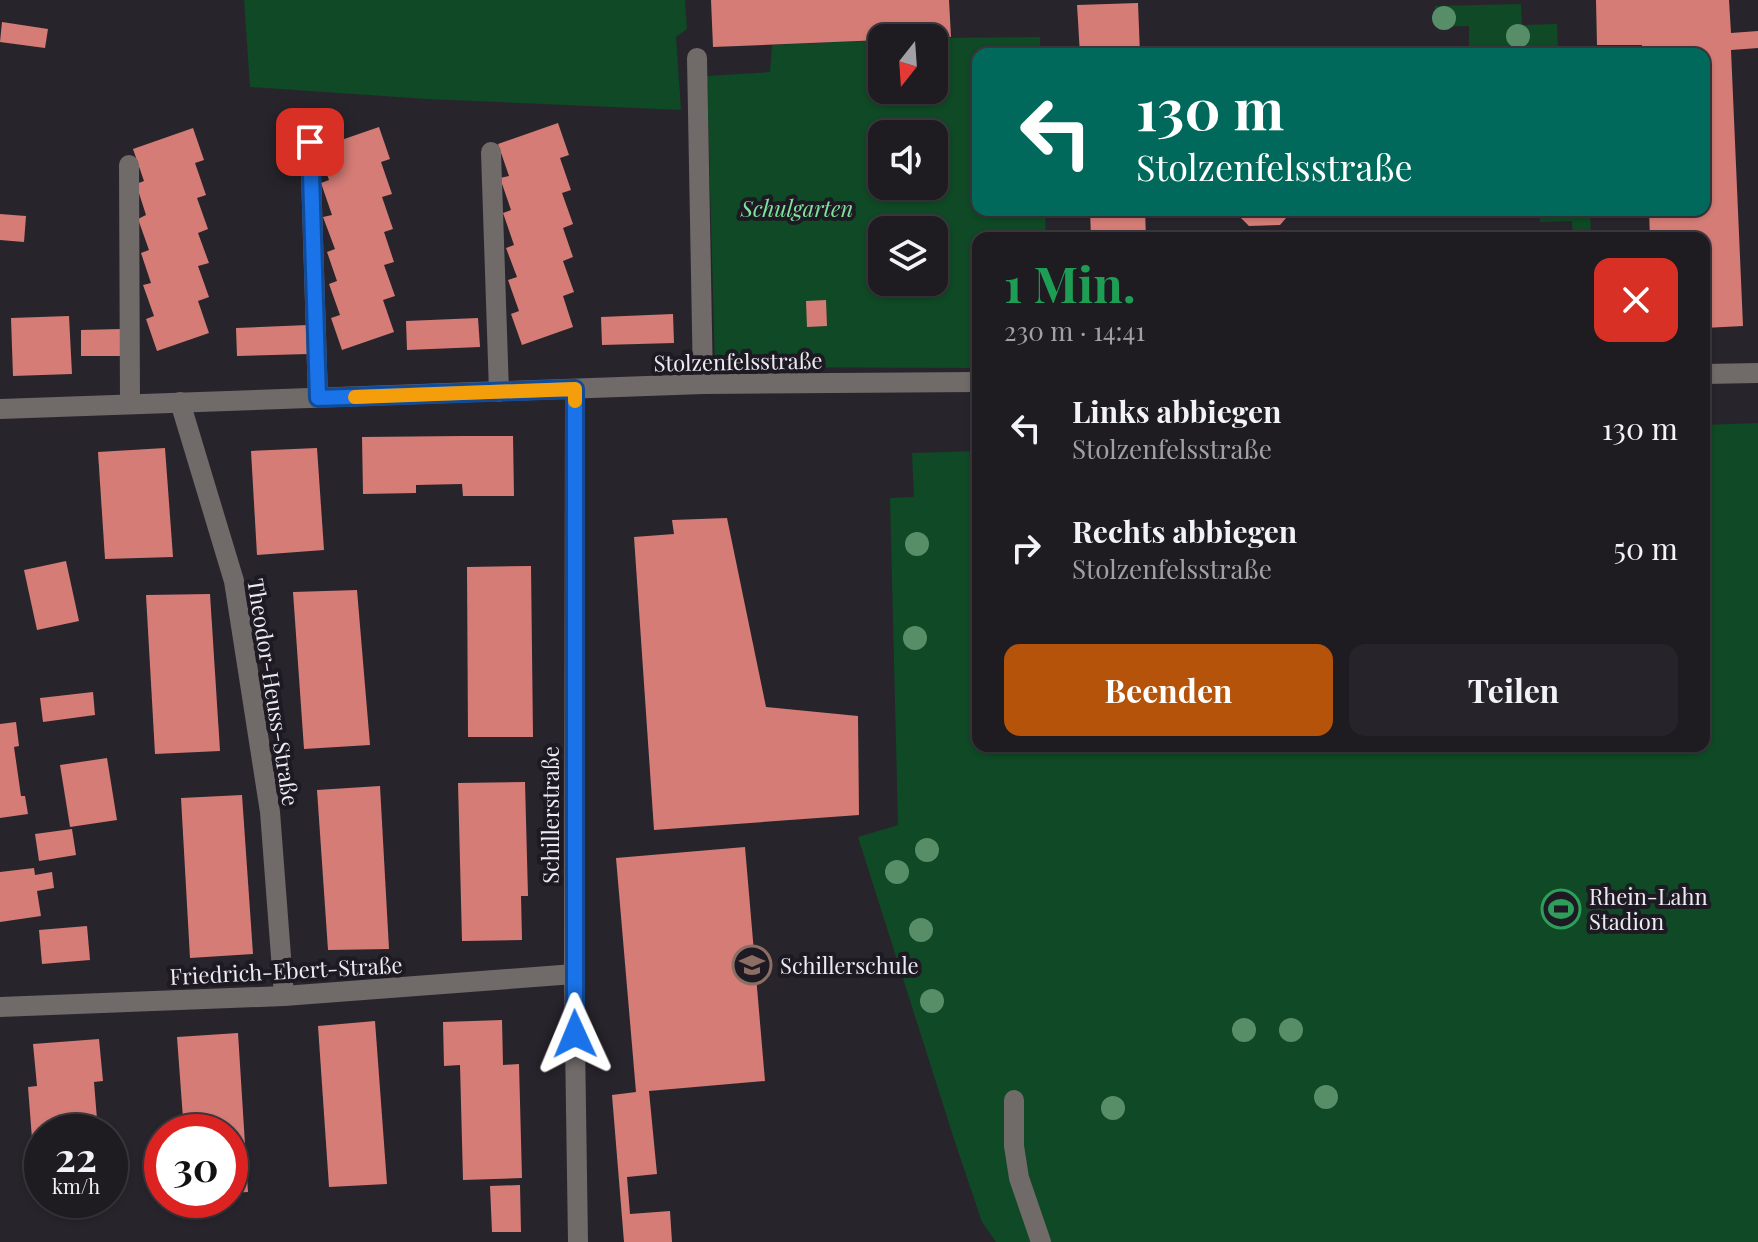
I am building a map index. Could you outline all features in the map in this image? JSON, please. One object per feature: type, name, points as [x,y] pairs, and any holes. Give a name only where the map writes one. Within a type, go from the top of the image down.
[{"type":"street","points":[[697,58],[703,384]]},
{"type":"street","points":[[310,142],[318,398]]},
{"type":"street","points":[[491,152],[499,392]]},
{"type":"street","points":[[129,165],[130,404]]},
{"type":"street","points":[[1710,374],[1758,373]]},
{"type":"street","name":"Stolzenfelsstraße","points":[[0,409],[703,384],[972,382]]},
{"type":"street","name":"Schillerstraße","points":[[575,389],[574,974],[578,1242]]},
{"type":"street","name":"Theodor-Heuss-Straße","points":[[180,402],[234,581],[270,812],[284,996]]},
{"type":"street","name":"Friedrich-Ebert-Straße","points":[[0,1007],[284,996],[574,974]]},
{"type":"street","points":[[1014,1100],[1014,1146],[1019,1178],[1041,1242]]},
{"type":"green space","points":[[244,0],[685,0],[687,29],[676,37],[681,110],[427,99],[250,87]]},
{"type":"green space","points":[[1521,4],[1522,25],[1557,24],[1558,47],[1469,48],[1469,26],[1436,27],[1435,6]]},
{"type":"green space","name":"Schulgarten","points":[[1040,37],[1040,48],[972,48],[972,216],[1045,216],[1046,232],[972,232],[972,368],[715,367],[707,76],[770,72],[772,45],[868,41],[868,104],[948,104],[948,38]]},
{"type":"green space","points":[[1540,216],[1590,216],[1591,232],[1573,232],[1572,221],[1540,222]]},
{"type":"green space","points":[[1758,423],[1758,1242],[996,1242],[982,1222],[858,837],[898,825],[890,498],[914,497],[912,453],[972,451],[972,752],[1710,752],[1710,425]]},
{"type":"building","points":[[711,0],[949,0],[951,37],[948,37],[948,24],[868,24],[868,41],[713,47]]},
{"type":"building","points":[[1596,0],[1729,0],[1731,33],[1758,31],[1758,48],[1731,50],[1743,326],[1710,328],[1710,232],[1650,232],[1649,216],[1710,216],[1710,48],[1597,45]]},
{"type":"building","points":[[1138,3],[1140,48],[1080,48],[1077,5]]},
{"type":"building","points":[[2,22],[48,29],[45,48],[0,42]]},
{"type":"building","points":[[558,123],[569,155],[560,158],[571,190],[562,193],[573,224],[563,228],[573,257],[563,261],[574,292],[563,296],[573,327],[522,345],[511,314],[519,311],[508,280],[517,277],[506,248],[514,245],[503,213],[511,210],[500,178],[509,176],[498,144]]},
{"type":"building","points":[[379,127],[390,159],[381,162],[392,194],[382,197],[393,229],[384,232],[394,262],[384,265],[395,296],[383,300],[394,332],[342,350],[331,318],[340,315],[329,284],[337,281],[327,252],[335,249],[323,217],[332,215],[321,183],[329,180],[318,148]]},
{"type":"building","points":[[193,128],[204,160],[195,163],[206,195],[197,198],[208,229],[198,233],[209,263],[198,266],[209,297],[198,301],[209,333],[157,351],[146,319],[154,316],[143,285],[151,283],[141,253],[149,250],[138,219],[146,215],[136,184],[144,181],[133,149]]},
{"type":"building","points":[[0,214],[26,216],[24,242],[0,240]]},
{"type":"building","points":[[1090,216],[1145,216],[1146,232],[1091,232]]},
{"type":"building","points":[[1239,216],[1288,216],[1280,225],[1249,226]]},
{"type":"building","points":[[826,300],[827,326],[807,327],[806,301]]},
{"type":"building","points":[[673,314],[674,343],[602,345],[601,317]]},
{"type":"building","points":[[69,316],[72,374],[13,376],[11,318]]},
{"type":"building","points":[[478,318],[480,347],[407,350],[406,321]]},
{"type":"building","points":[[308,325],[309,354],[237,356],[236,328]]},
{"type":"building","points":[[121,329],[122,356],[81,356],[81,330]]},
{"type":"building","points":[[513,436],[514,496],[463,496],[462,484],[416,485],[416,493],[363,494],[362,437]]},
{"type":"building","points":[[165,448],[173,557],[105,559],[98,452]]},
{"type":"building","points":[[317,448],[324,550],[257,555],[251,451]]},
{"type":"building","points":[[727,518],[766,707],[858,716],[859,815],[654,830],[634,537],[674,534],[672,520]]},
{"type":"building","points":[[66,561],[79,621],[37,630],[24,570]]},
{"type":"building","points":[[531,566],[533,737],[468,737],[467,567]]},
{"type":"building","points":[[357,590],[370,745],[304,749],[293,592]]},
{"type":"building","points":[[210,594],[220,751],[155,754],[146,595]]},
{"type":"building","points":[[93,692],[95,715],[43,722],[40,698]]},
{"type":"building","points":[[16,722],[19,746],[14,747],[21,796],[25,796],[28,814],[0,818],[0,724]]},
{"type":"building","points":[[107,758],[117,820],[70,827],[60,765]]},
{"type":"building","points":[[525,782],[528,896],[521,896],[522,940],[462,941],[458,783]]},
{"type":"building","points":[[380,786],[389,949],[328,950],[317,790]]},
{"type":"building","points":[[242,795],[253,954],[190,958],[181,798]]},
{"type":"building","points":[[72,829],[76,855],[39,861],[35,834]]},
{"type":"building","points":[[745,847],[765,1081],[649,1091],[657,1174],[627,1177],[630,1214],[670,1211],[672,1242],[624,1242],[612,1095],[636,1092],[616,858]]},
{"type":"building","points":[[34,868],[35,875],[52,872],[54,888],[37,891],[41,916],[0,922],[0,872]]},
{"type":"building","points":[[87,926],[90,960],[42,964],[39,930]]},
{"type":"building","points":[[502,1020],[503,1065],[519,1064],[522,1178],[463,1180],[460,1065],[444,1066],[443,1022]]},
{"type":"building","points":[[375,1021],[387,1184],[329,1187],[318,1026]]},
{"type":"building","points":[[238,1033],[243,1114],[183,1114],[177,1037]]},
{"type":"building","points":[[99,1039],[103,1081],[94,1082],[97,1114],[30,1114],[28,1087],[37,1086],[33,1044]]},
{"type":"building","points":[[520,1185],[521,1232],[492,1232],[490,1186]]},
{"type":"slow traffic","points":[[355,397],[575,389],[575,401]]},
{"type":"place","name":"Rhein-Lahn Stadion","points":[[1561,909]]},
{"type":"place","name":"Schillerschule","points":[[752,965]]},
{"type":"route","points":[[310,142],[318,398],[575,389],[575,1034]]}]
